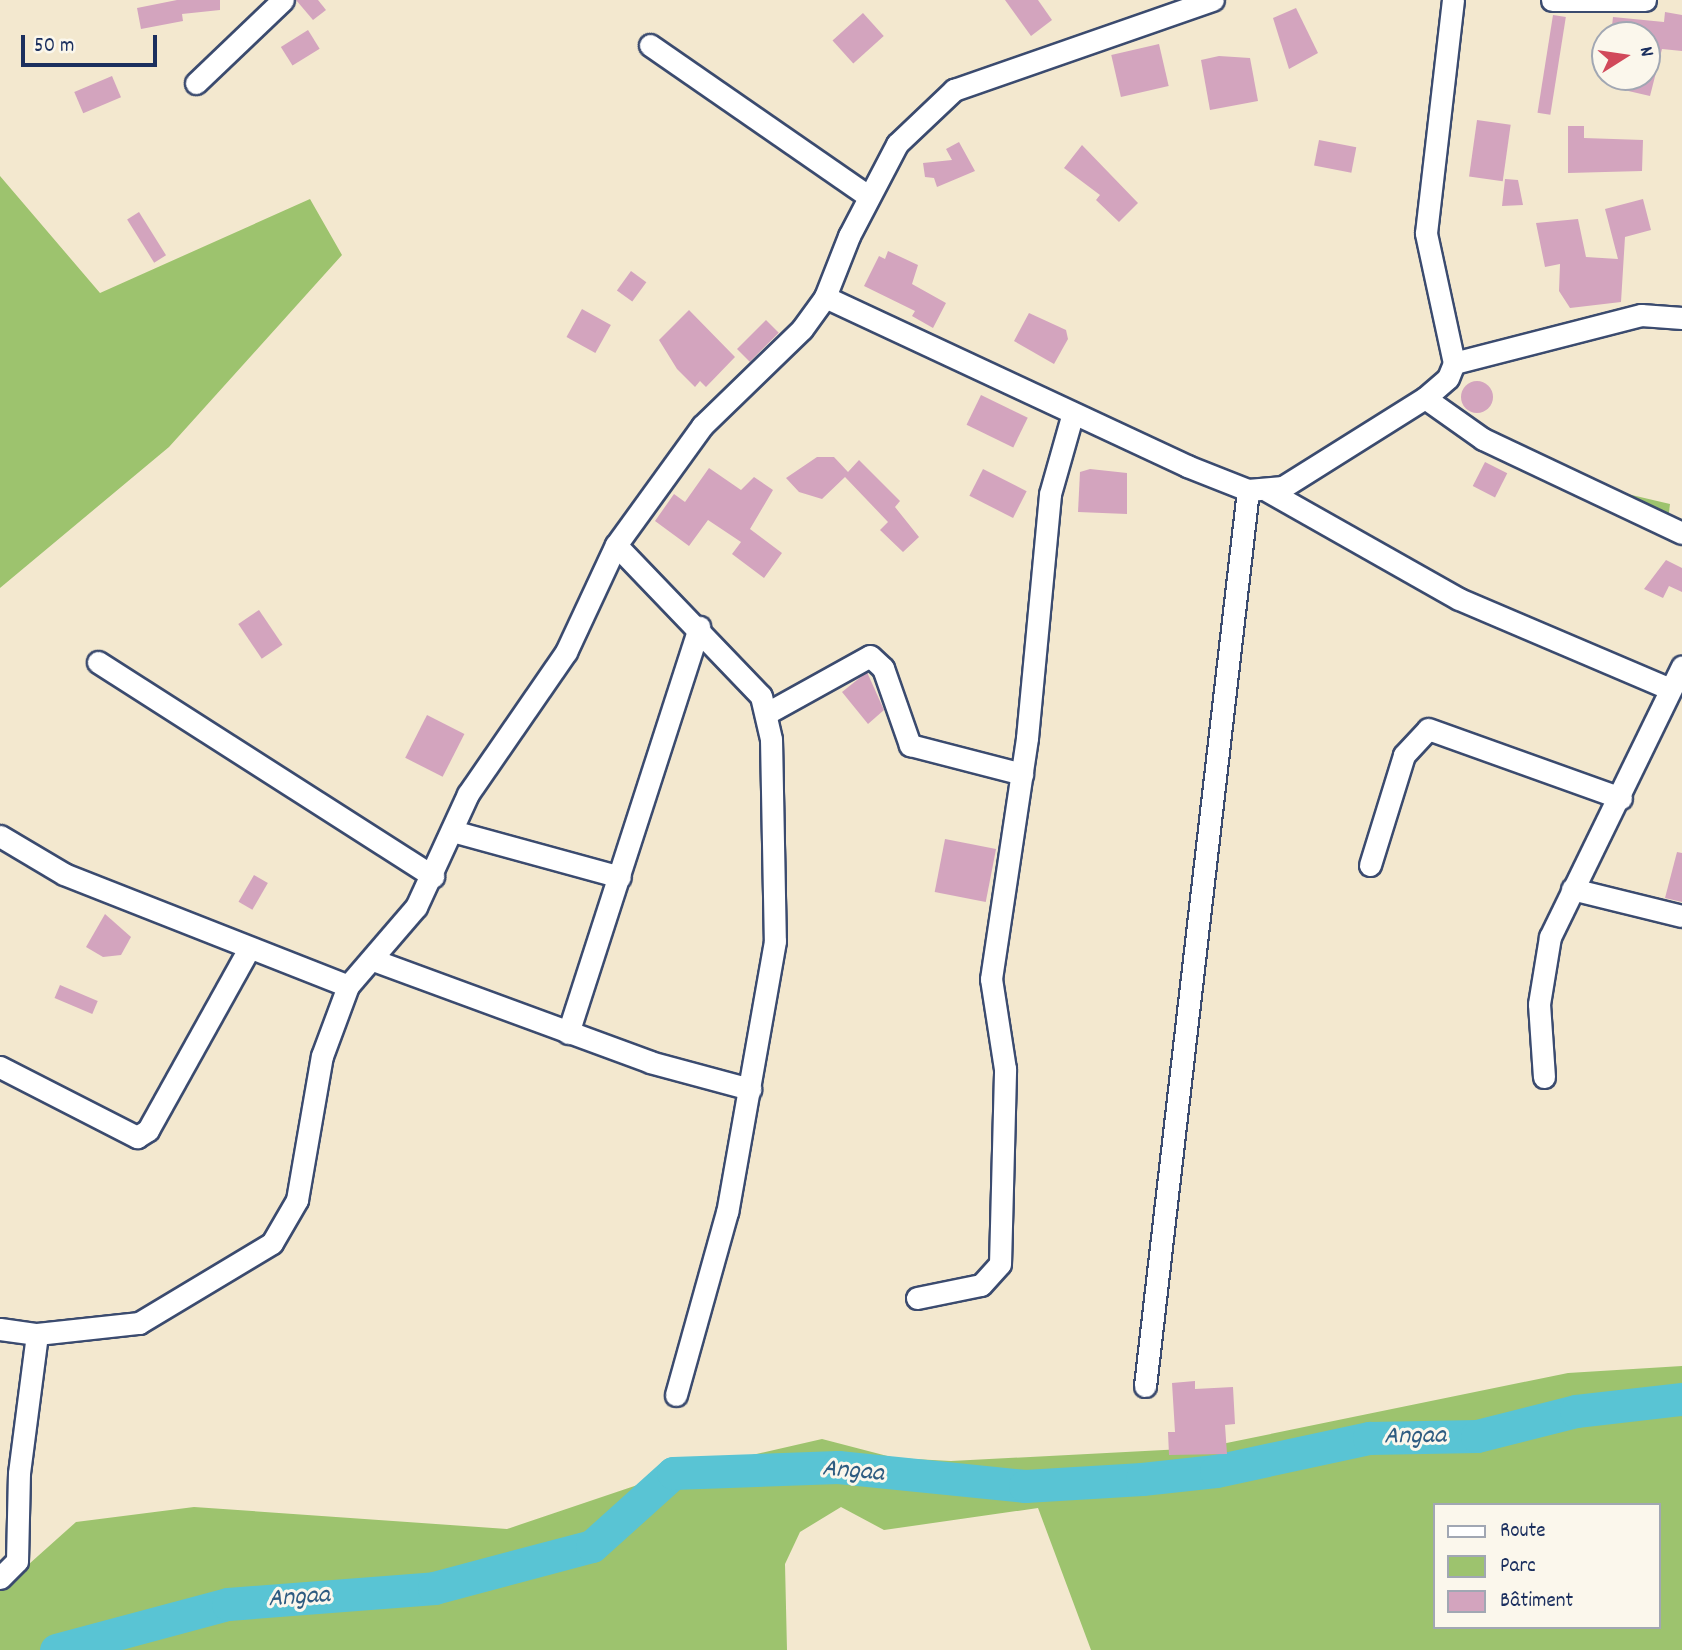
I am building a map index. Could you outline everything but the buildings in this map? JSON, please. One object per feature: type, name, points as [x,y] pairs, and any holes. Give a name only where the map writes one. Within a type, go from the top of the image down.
[{"type":"street","points":[[0,1329],[37,1334],[139,1323],[272,1243],[296,1200],[322,1056],[348,986],[376,961],[433,876],[468,794],[566,652],[616,545],[702,426],[802,329],[825,297],[868,196],[897,144],[954,90],[1213,0]]},
{"type":"street","points":[[1258,491],[1299,478],[1425,398],[1448,378],[1454,363],[1426,233],[1453,0]]},
{"type":"street","points":[[1552,0],[1645,0]]},
{"type":"street","points":[[196,83],[272,2]]},
{"type":"street","points":[[650,45],[868,196]]},
{"type":"street","points":[[825,297],[1072,416],[1258,491],[1458,599],[1670,689]]},
{"type":"street","points":[[1454,363],[1641,315],[1682,318]]},
{"type":"street","points":[[1425,398],[1483,439],[1682,533]]},
{"type":"street","points":[[917,1298],[981,1285],[1000,1264],[1005,1069],[991,979],[1022,774],[1050,494],[1072,416]]},
{"type":"street","points":[[1145,1386],[1258,491]]},
{"type":"street","points":[[616,545],[699,627],[769,712],[775,941],[727,1212],[676,1395]]},
{"type":"street","points":[[568,1033],[699,627]]},
{"type":"street","points":[[769,712],[870,656],[883,668],[910,745],[1022,774]]},
{"type":"street","points":[[98,662],[433,876]]},
{"type":"street","points":[[1544,1077],[1541,976],[1572,889],[1622,798],[1682,666]]},
{"type":"street","points":[[1370,865],[1404,755],[1428,729],[1622,798]]},
{"type":"street","points":[[452,831],[620,877]]},
{"type":"street","points":[[0,836],[64,874],[248,950],[348,986]]},
{"type":"street","points":[[1572,889],[1682,916]]},
{"type":"street","points":[[0,1067],[137,1137],[148,1130],[248,950]]},
{"type":"street","points":[[376,961],[568,1033],[750,1089]]},
{"type":"street","points":[[0,1578],[17,1561],[10,1474],[37,1334]]},
{"type":"green space","points":[[0,176],[100,293],[310,199],[342,255],[169,447],[0,588]]},
{"type":"green space","points":[[1623,493],[1670,504],[1668,521],[1628,518]]},
{"type":"green space","points":[[1682,1366],[1682,1650],[1091,1650],[1038,1508],[884,1530],[841,1507],[800,1532],[785,1564],[787,1650],[0,1650],[0,1590],[76,1522],[194,1507],[507,1529],[673,1473],[822,1439],[895,1458],[951,1461],[1202,1448],[1568,1373]]},
{"type":"waterway","name":"Angaa","points":[[56,1650],[228,1604],[434,1588],[592,1546],[673,1473],[838,1467],[1025,1486],[1142,1479],[1216,1471],[1369,1438],[1477,1436],[1576,1411],[1682,1399]]}]
